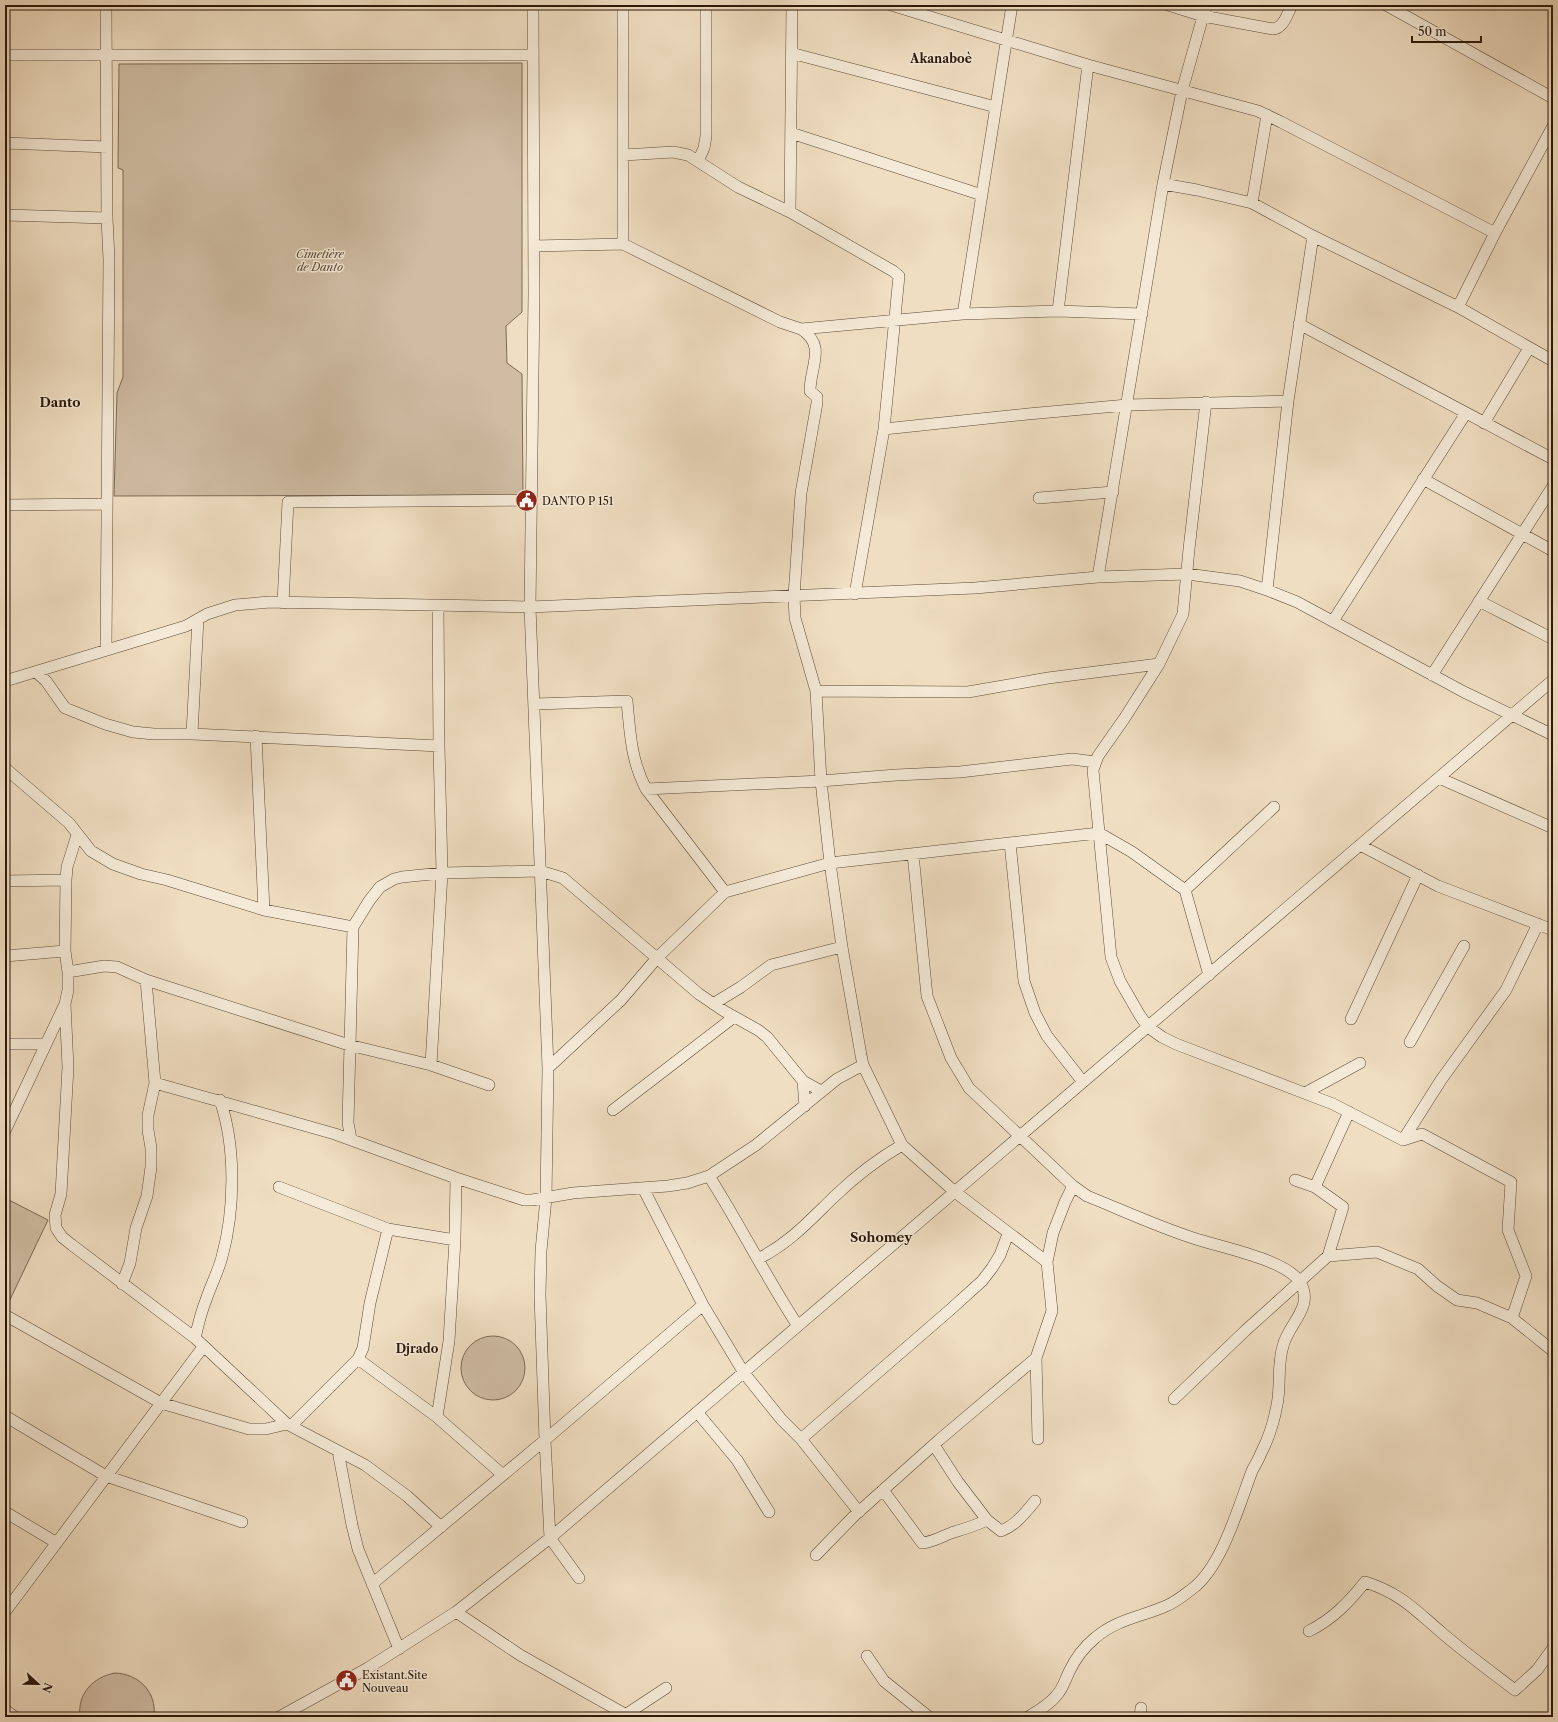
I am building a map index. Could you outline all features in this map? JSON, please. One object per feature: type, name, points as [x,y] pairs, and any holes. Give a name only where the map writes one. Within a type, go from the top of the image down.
[{"type":"street","points":[[106,5],[107,218],[109,259],[106,650]]},
{"type":"street","points":[[533,5],[534,246],[530,607],[535,704],[548,1068],[546,1198],[541,1251],[540,1295],[550,1538],[579,1578]]},
{"type":"street","points":[[623,5],[623,244]]},
{"type":"street","points":[[698,161],[704,148],[706,136],[706,5]]},
{"type":"street","points":[[790,212],[792,5]]},
{"type":"street","points":[[891,5],[1088,65],[1267,115],[1495,233]]},
{"type":"street","points":[[963,314],[1012,5]]},
{"type":"street","points":[[1168,5],[1203,16],[1273,29],[1276,29],[1283,23],[1292,5]]},
{"type":"street","points":[[1098,577],[1163,184],[1182,91],[1207,5]]},
{"type":"street","points":[[1386,5],[1553,98]]},
{"type":"street","points":[[791,53],[996,107]]},
{"type":"street","points":[[5,55],[533,55]]},
{"type":"street","points":[[1058,311],[1088,65]]},
{"type":"street","points":[[1252,204],[1267,115]]},
{"type":"street","points":[[1458,307],[1495,233],[1553,126]]},
{"type":"street","points":[[791,133],[982,195]]},
{"type":"street","points":[[5,143],[107,147]]},
{"type":"street","points":[[624,155],[679,152],[698,161],[738,187],[790,212],[895,272],[899,280],[884,429],[854,594]]},
{"type":"street","points":[[1163,184],[1197,190],[1252,204],[1313,236],[1458,307],[1553,361]]},
{"type":"street","points":[[5,217],[5,215],[107,218]]},
{"type":"street","points":[[1267,590],[1288,401],[1313,236]]},
{"type":"street","points":[[534,246],[623,244],[780,322],[801,329],[808,334],[814,342],[816,350],[810,391],[817,397],[818,403],[801,493],[794,596],[795,618],[816,691],[821,781],[830,863],[842,947],[863,1065],[902,1145],[955,1192],[1008,1234],[1047,1262]]},
{"type":"street","points":[[801,329],[963,314],[1058,311],[1142,314]]},
{"type":"street","points":[[1299,324],[1553,459]]},
{"type":"street","points":[[1484,423],[1529,348]]},
{"type":"street","points":[[884,429],[1127,405],[1288,401]]},
{"type":"street","points":[[1206,402],[1183,614],[1159,664],[1095,762],[1093,770],[1111,957],[1116,972],[1125,992],[1148,1027],[1176,1044],[1333,1104],[1403,1140],[1422,1134],[1511,1182],[1508,1230],[1526,1276],[1512,1318]]},
{"type":"street","points":[[1333,621],[1466,413]]},
{"type":"street","points":[[1424,479],[1553,551]]},
{"type":"street","points":[[1432,675],[1553,486]]},
{"type":"street","points":[[1039,498],[1113,492]]},
{"type":"street","points":[[283,603],[288,502],[532,500]]},
{"type":"street","points":[[5,505],[107,504]]},
{"type":"street","points":[[5,681],[186,626],[198,619],[234,605],[283,603],[530,607],[975,588],[1098,577],[1187,574],[1240,581],[1267,590],[1333,621],[1432,675],[1553,735]]},
{"type":"street","points":[[1479,601],[1553,640]]},
{"type":"street","points":[[431,1064],[442,873],[438,605]]},
{"type":"street","points":[[192,734],[198,619]]},
{"type":"street","points":[[816,691],[968,692],[1048,678],[1159,664]]},
{"type":"street","points":[[36,672],[46,681],[65,708],[111,726],[134,732],[154,734],[256,736],[439,746]]},
{"type":"street","points":[[279,1717],[368,1668],[456,1612],[550,1538],[1553,680]]},
{"type":"street","points":[[535,704],[627,701],[634,760],[638,774],[646,789],[725,892]]},
{"type":"street","points":[[256,736],[264,910]]},
{"type":"street","points":[[646,789],[821,781],[896,774],[990,770],[1072,759],[1095,762]]},
{"type":"street","points":[[5,768],[69,823],[91,851],[113,864],[141,874],[167,880],[264,910],[353,927]]},
{"type":"street","points":[[1439,778],[1553,828]]},
{"type":"street","points":[[1185,890],[1274,807]]},
{"type":"street","points":[[548,1068],[621,1000],[657,958],[725,892],[830,863],[1099,833],[1132,852],[1185,890],[1208,975]]},
{"type":"street","points":[[5,1131],[65,1004],[68,990],[68,972],[65,951],[66,880],[77,835]]},
{"type":"street","points":[[1010,843],[1024,981],[1035,1012],[1047,1036],[1083,1082]]},
{"type":"street","points":[[1360,845],[1459,894],[1553,930]]},
{"type":"street","points":[[913,854],[927,996],[951,1058],[960,1076],[969,1088],[1019,1137],[1073,1186],[1087,1196],[1163,1227],[1281,1266],[1300,1281],[1306,1295],[1303,1308],[1286,1336],[1282,1347],[1277,1404],[1270,1431],[1224,1544],[1210,1569],[1195,1587],[1177,1600],[1157,1610],[1125,1620],[1110,1627],[1095,1638],[1084,1648],[1075,1661],[1065,1684],[1057,1696],[1048,1704],[1028,1717]]},
{"type":"street","points":[[351,1139],[348,1123],[353,927],[369,901],[380,887],[394,879],[402,877],[442,873],[540,872],[556,875],[570,882],[657,958],[713,1004],[758,1030],[767,1037],[803,1081],[821,1091]]},
{"type":"street","points":[[1351,1019],[1418,875]]},
{"type":"street","points":[[5,882],[66,880]]},
{"type":"street","points":[[1403,1140],[1441,1080],[1506,990],[1538,924]]},
{"type":"street","points":[[1410,1042],[1464,946]]},
{"type":"street","points":[[713,1004],[771,965],[842,947]]},
{"type":"street","points":[[5,956],[65,951]]},
{"type":"street","points":[[68,972],[104,966],[117,967],[146,980],[349,1044],[431,1064],[489,1085]]},
{"type":"street","points":[[122,1284],[130,1263],[136,1228],[147,1196],[151,1167],[148,1115],[155,1083],[146,980]]},
{"type":"street","points":[[65,1004],[68,1067],[61,1194],[55,1215],[56,1228],[67,1241],[195,1338],[289,1425],[365,1466],[385,1480],[441,1526]]},
{"type":"street","points":[[613,1110],[734,1017]]},
{"type":"street","points":[[5,1044],[46,1044]]},
{"type":"street","points":[[1305,1093],[1360,1063]]},
{"type":"street","points":[[155,1083],[238,1105],[351,1139],[456,1178],[524,1200],[573,1193],[687,1183],[709,1176],[756,1145],[805,1106],[821,1091],[842,1076],[863,1065]]},
{"type":"street","points":[[803,1081],[805,1106]]},
{"type":"street","points":[[195,1338],[206,1300],[222,1258],[229,1227],[232,1169],[227,1120],[220,1100]]},
{"type":"street","points":[[227,1120],[238,1105]]},
{"type":"street","points":[[1315,1188],[1350,1112]]},
{"type":"street","points":[[335,1134],[348,1123]]},
{"type":"street","points":[[758,1259],[783,1245],[817,1215],[860,1173],[880,1158],[902,1145]]},
{"type":"street","points":[[709,1176],[776,1292],[798,1326]]},
{"type":"street","points":[[437,1418],[449,1341],[455,1240],[456,1178]]},
{"type":"street","points":[[1174,1399],[1328,1256],[1343,1207],[1315,1188],[1294,1180]]},
{"type":"street","points":[[1038,1439],[1036,1358],[1052,1311],[1047,1262],[1050,1244],[1059,1216],[1073,1186]]},
{"type":"street","points":[[278,1188],[388,1229],[455,1240]]},
{"type":"street","points":[[643,1188],[703,1305],[744,1372],[776,1414],[801,1439],[859,1512]]},
{"type":"street","points":[[5,1315],[161,1403],[249,1429],[266,1429],[289,1425],[358,1359],[363,1348],[370,1303],[388,1229]]},
{"type":"street","points":[[801,1439],[982,1281],[1000,1255],[1008,1234]]},
{"type":"street","points":[[1328,1256],[1377,1252],[1418,1268],[1437,1286],[1457,1300],[1477,1303],[1512,1318],[1553,1351]]},
{"type":"street","points":[[372,1584],[545,1440],[703,1305]]},
{"type":"street","points":[[6,1610],[203,1347]]},
{"type":"street","points":[[816,1555],[859,1512],[934,1444],[1036,1358]]},
{"type":"street","points":[[358,1359],[437,1418],[503,1475]]},
{"type":"street","points":[[698,1412],[736,1460],[769,1512]]},
{"type":"street","points":[[5,1416],[106,1476],[242,1522]]},
{"type":"street","points":[[934,1444],[958,1482],[987,1520],[1001,1531],[1009,1528],[1019,1520],[1035,1501]]},
{"type":"street","points":[[338,1451],[358,1549],[399,1649]]},
{"type":"street","points":[[883,1490],[922,1543],[932,1542],[952,1533],[973,1527],[987,1520]]},
{"type":"street","points":[[5,1512],[57,1543]]},
{"type":"street","points":[[1310,1631],[1335,1615],[1365,1582],[1398,1596],[1422,1614],[1440,1632],[1515,1690],[1537,1670],[1553,1648]]},
{"type":"street","points":[[456,1612],[520,1655],[626,1716],[666,1688]]},
{"type":"street","points":[[867,1656],[884,1681],[929,1717]]},
{"type":"street","points":[[5,1710],[16,1717]]},
{"type":"green space","name":"Cimetière de Danto","points":[[522,63],[522,312],[506,326],[507,363],[522,374],[523,495],[114,496],[117,393],[123,377],[123,170],[118,168],[119,64]]},
{"type":"green space","points":[[5,1198],[48,1220],[7,1306],[5,1305]]},
{"type":"green space","points":[[493,1336],[511,1342],[519,1350],[525,1368],[519,1386],[511,1394],[493,1400],[475,1394],[467,1386],[461,1368],[467,1350],[475,1342]]},
{"type":"green space","points":[[115,1673],[132,1677],[145,1686],[153,1700],[154,1717],[80,1717],[81,1701],[88,1688],[100,1678]]},
{"type":"place","name":"DANTO P 151","points":[[526,501]]},
{"type":"place","name":"Existant.Site Nouveau","points":[[347,1681]]},
{"type":"district","name":"Akanaboè","points":[[941,58]]},
{"type":"district","name":"Danto","points":[[60,402]]},
{"type":"district","name":"Sohomey","points":[[881,1237]]},
{"type":"district","name":"Djrado","points":[[417,1348]]}]
